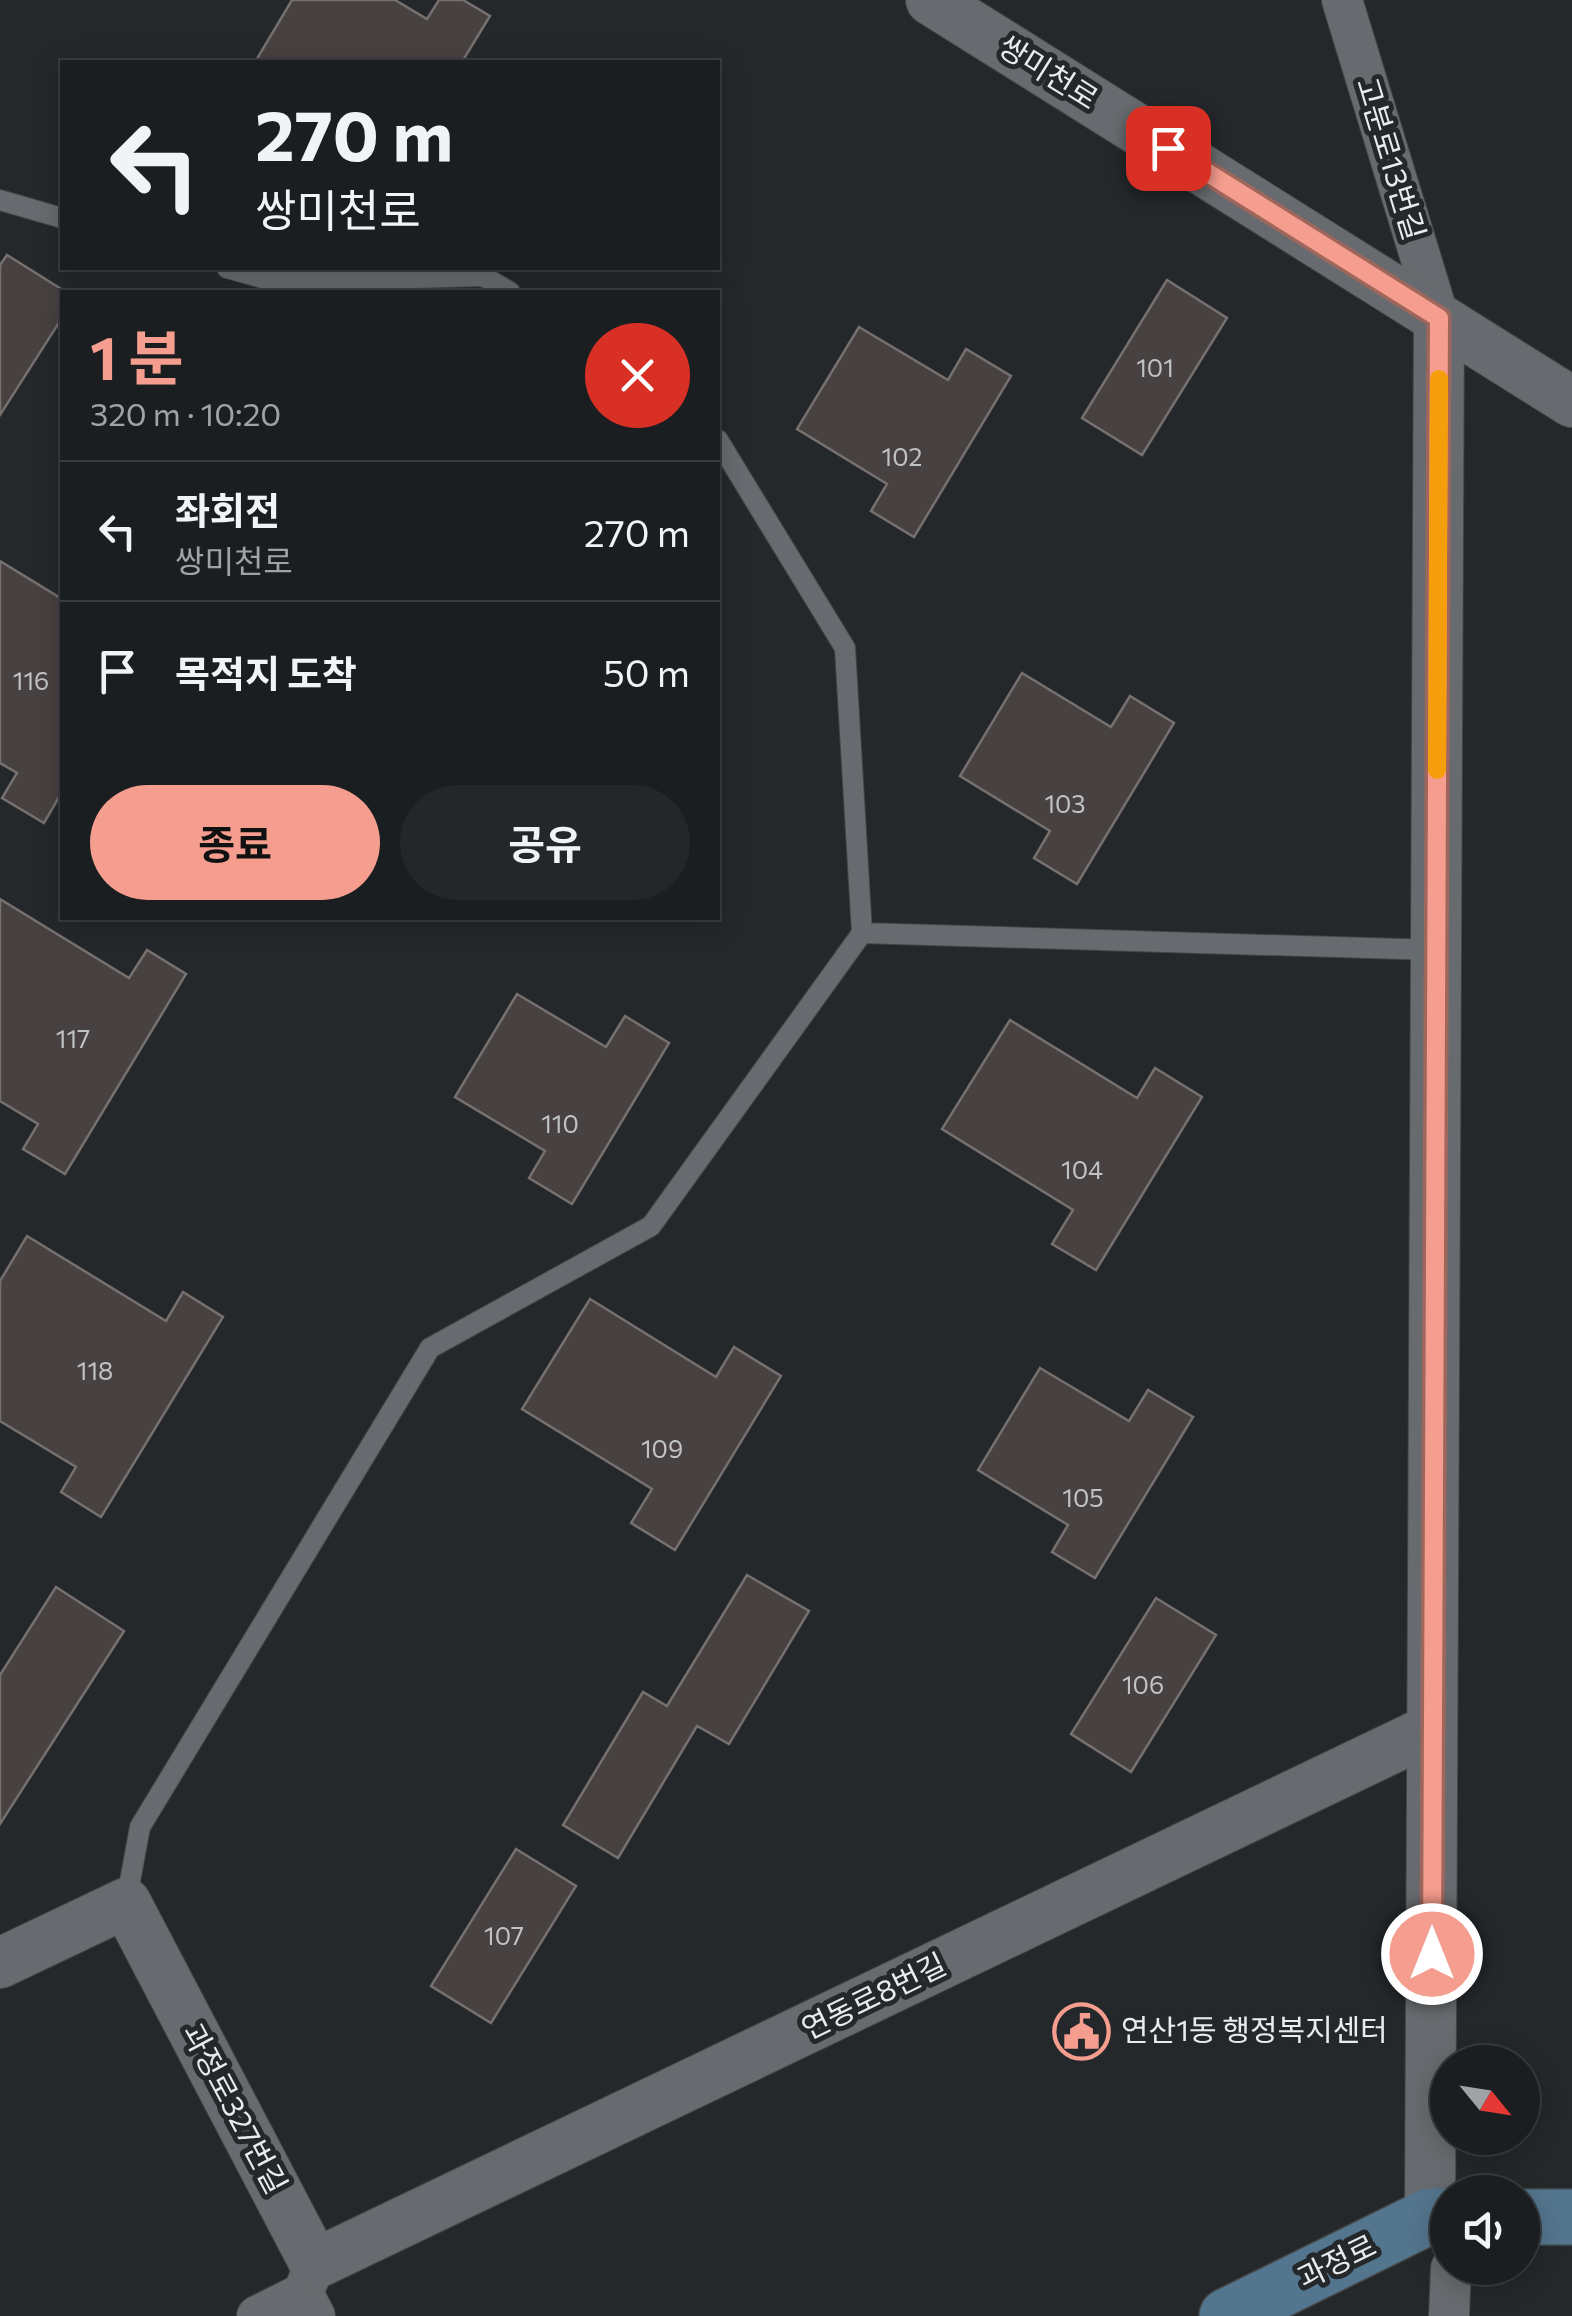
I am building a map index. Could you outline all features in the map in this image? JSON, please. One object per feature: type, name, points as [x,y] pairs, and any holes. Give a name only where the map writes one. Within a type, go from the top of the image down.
[{"type":"main road","points":[[1540,2217],[1572,2218]]},
{"type":"main road","name":"과정로","points":[[1228,2316],[1430,2220]]},
{"type":"street","name":"쌍미천로","points":[[930,0],[1572,402]]},
{"type":"street","name":"고분로13번길","points":[[1342,0],[1439,318]]},
{"type":"street","points":[[1438,2175],[1432,1729],[1439,318]]},
{"type":"street","name":"연동로8번길","points":[[256,2316],[1432,1729]]},
{"type":"street","points":[[0,1963],[126,1902]]},
{"type":"street","name":"과정로327번길","points":[[126,1902],[311,2291]]},
{"type":"street","points":[[1449,2316],[1450,2285]]},
{"type":"lane","points":[[0,200],[60,217]]},
{"type":"lane","points":[[234,270],[277,282],[483,276],[507,290]]},
{"type":"lane","points":[[126,1902],[140,1827],[430,1348],[651,1226],[862,933],[844,648],[720,443]]},
{"type":"lane","points":[[862,933],[1436,950]]},
{"type":"building","points":[[292,0],[395,0],[427,19],[439,0],[463,0],[490,16],[463,60],[256,60]]},
{"type":"building","points":[[7,255],[63,290],[60,321],[0,415],[0,265]]},
{"type":"building","points":[[1167,280],[1227,318],[1142,455],[1082,418]]},
{"type":"building","points":[[859,327],[948,380],[966,349],[1011,376],[914,537],[871,511],[887,484],[797,429]]},
{"type":"building","points":[[0,561],[60,598],[60,795],[44,823],[2,798],[17,773],[0,763]]},
{"type":"building","points":[[1022,673],[1111,727],[1130,696],[1174,723],[1077,884],[1034,858],[1050,831],[960,776]]},
{"type":"building","points":[[0,899],[129,978],[147,950],[186,974],[65,1174],[23,1149],[38,1124],[0,1101]]},
{"type":"building","points":[[517,994],[606,1047],[625,1016],[669,1043],[572,1204],[529,1178],[545,1151],[455,1097]]},
{"type":"building","points":[[1010,1020],[1137,1098],[1155,1068],[1202,1097],[1096,1270],[1052,1244],[1073,1210],[942,1129]]},
{"type":"building","points":[[27,1236],[166,1321],[183,1292],[223,1317],[101,1517],[61,1492],[76,1467],[0,1421],[0,1281]]},
{"type":"building","points":[[590,1299],[716,1377],[734,1347],[781,1376],[675,1550],[631,1523],[652,1489],[522,1409]]},
{"type":"building","points":[[1040,1368],[1129,1421],[1148,1390],[1193,1417],[1095,1578],[1052,1552],[1068,1525],[978,1470]]},
{"type":"building","points":[[747,1575],[809,1611],[729,1744],[697,1726],[618,1858],[563,1825],[643,1692],[667,1706]]},
{"type":"building","points":[[56,1587],[124,1631],[0,1824],[0,1675]]},
{"type":"building","points":[[1156,1598],[1216,1635],[1131,1772],[1071,1734]]},
{"type":"building","points":[[516,1849],[576,1886],[491,2023],[431,1986]]},
{"type":"slow traffic","points":[[1437,770],[1439,379]]},
{"type":"place","name":"연산1동 행정복지센터","points":[[1082,2031]]},
{"type":"route","points":[[1168,148],[1439,318],[1432,1954]]}]
